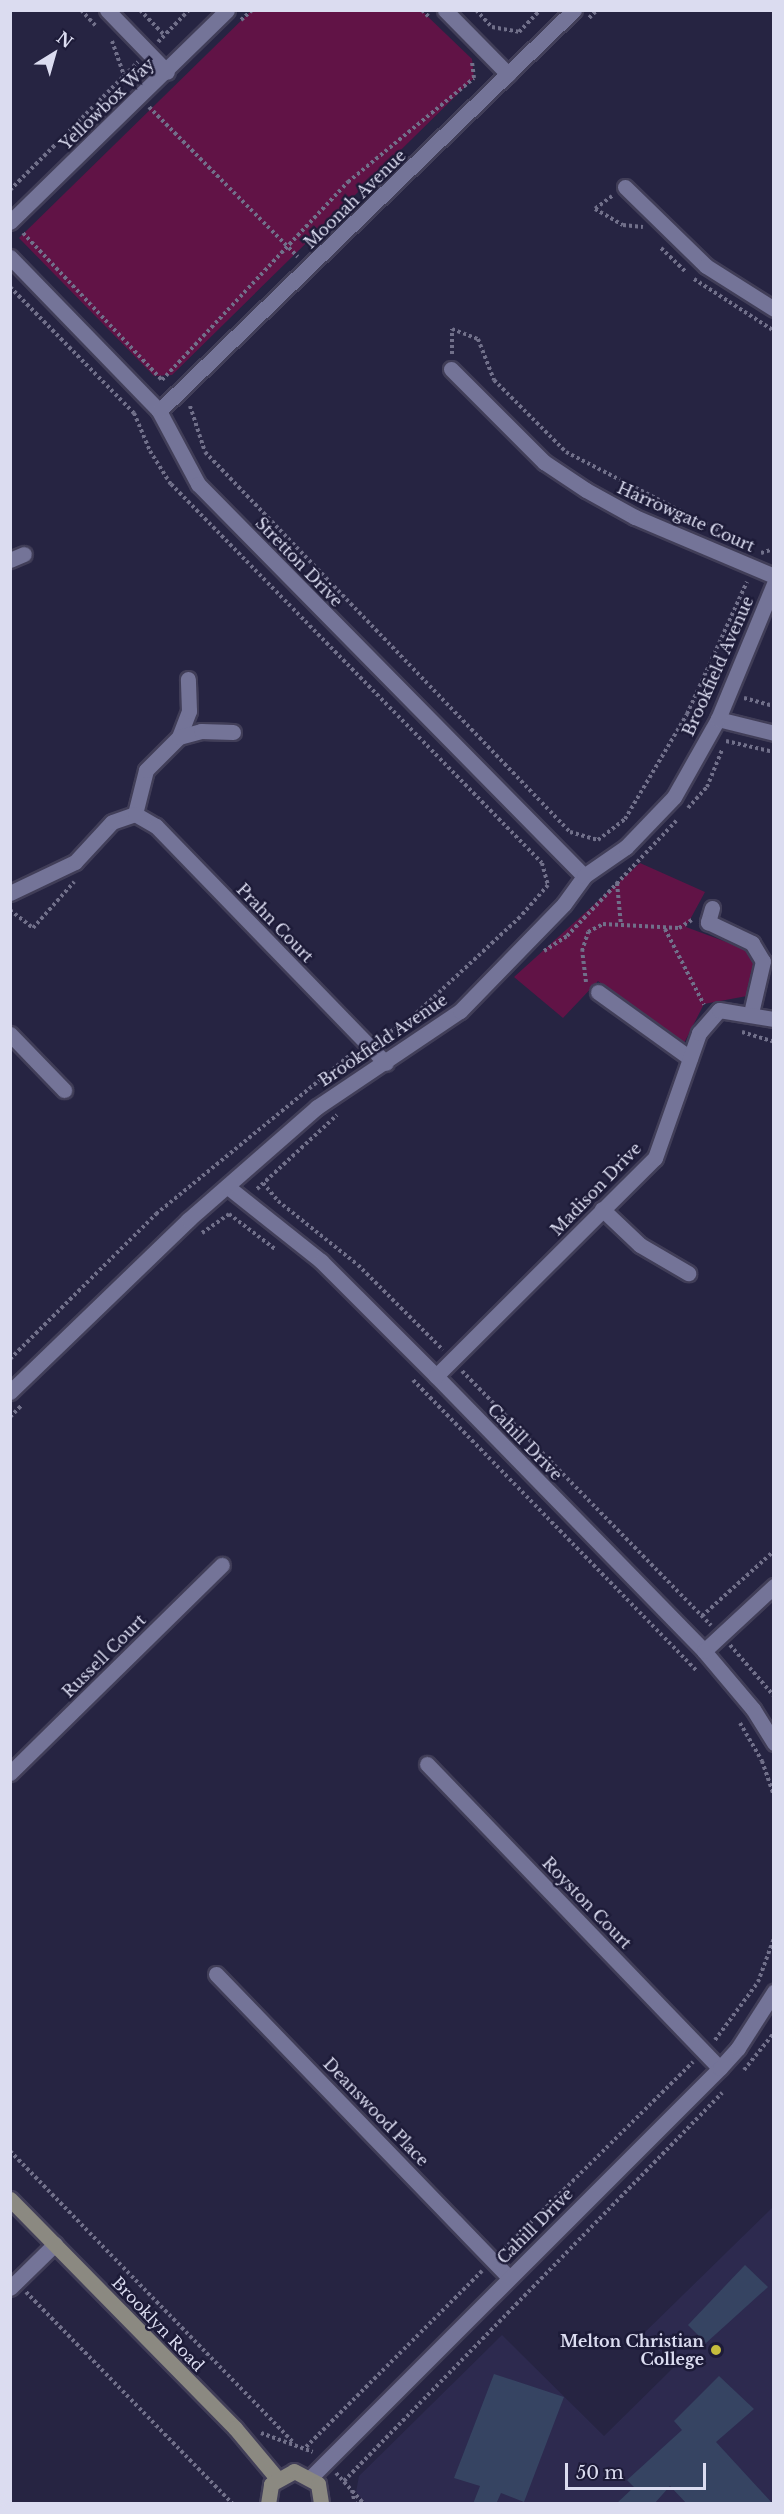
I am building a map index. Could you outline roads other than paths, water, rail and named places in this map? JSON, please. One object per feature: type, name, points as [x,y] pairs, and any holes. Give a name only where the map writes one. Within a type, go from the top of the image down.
[{"type":"street","points":[[107,10],[166,72]]},
{"type":"street","name":"Yellowbox Way","points":[[10,222],[227,10]]},
{"type":"street","points":[[445,10],[508,74]]},
{"type":"street","name":"Moonah Avenue","points":[[159,411],[310,268],[574,10]]},
{"type":"street","points":[[625,187],[706,266],[774,309]]},
{"type":"street","name":"Stretton Drive","points":[[10,257],[159,411],[198,484],[584,876]]},
{"type":"street","name":"Harrowgate Court","points":[[451,369],[544,462],[586,490],[635,517],[774,576]]},
{"type":"street","name":"Brookfield Avenue","points":[[10,1392],[228,1187],[317,1107],[386,1063],[460,1011],[564,904],[584,876],[626,847],[674,797],[718,719],[774,584]]},
{"type":"street","points":[[10,893],[75,862],[112,822],[135,813],[146,770],[179,737],[189,711],[188,679]]},
{"type":"street","points":[[718,719],[774,733]]},
{"type":"street","points":[[179,737],[201,731],[233,732]]},
{"type":"street","name":"Prahn Court","points":[[135,813],[156,826],[386,1063]]},
{"type":"street","points":[[712,908],[708,922],[752,943],[763,961],[752,1013],[774,1019]]},
{"type":"street","points":[[598,992],[690,1058]]},
{"type":"street","name":"Madison Drive","points":[[436,1376],[655,1158],[699,1033],[711,1019],[719,1010],[752,1013]]},
{"type":"street","points":[[10,1034],[64,1090]]},
{"type":"street","name":"Cahill Drive","points":[[228,1187],[321,1261],[436,1376],[704,1651],[753,1709],[774,1743]]},
{"type":"street","points":[[602,1209],[640,1245],[688,1273]]},
{"type":"street","name":"Russell Court","points":[[10,1773],[222,1565]]},
{"type":"street","points":[[704,1651],[774,1586]]},
{"type":"street","name":"Royston Court","points":[[427,1764],[720,2068]]},
{"type":"street","name":"Deanswood Place","points":[[216,1974],[509,2277]]},
{"type":"street","name":"Cahill Drive","points":[[311,2477],[720,2068],[738,2048],[774,1992]]},
{"type":"street","name":"Brooklyn Road","points":[[10,2199],[235,2428],[276,2477]]},
{"type":"street","points":[[13,2285],[55,2244]]},
{"type":"street","points":[[268,2504],[268,2492],[276,2477],[294,2471],[311,2477],[321,2492],[321,2504]]},
{"type":"place","name":"Melton Christian College","points":[[716,2350]]}]
